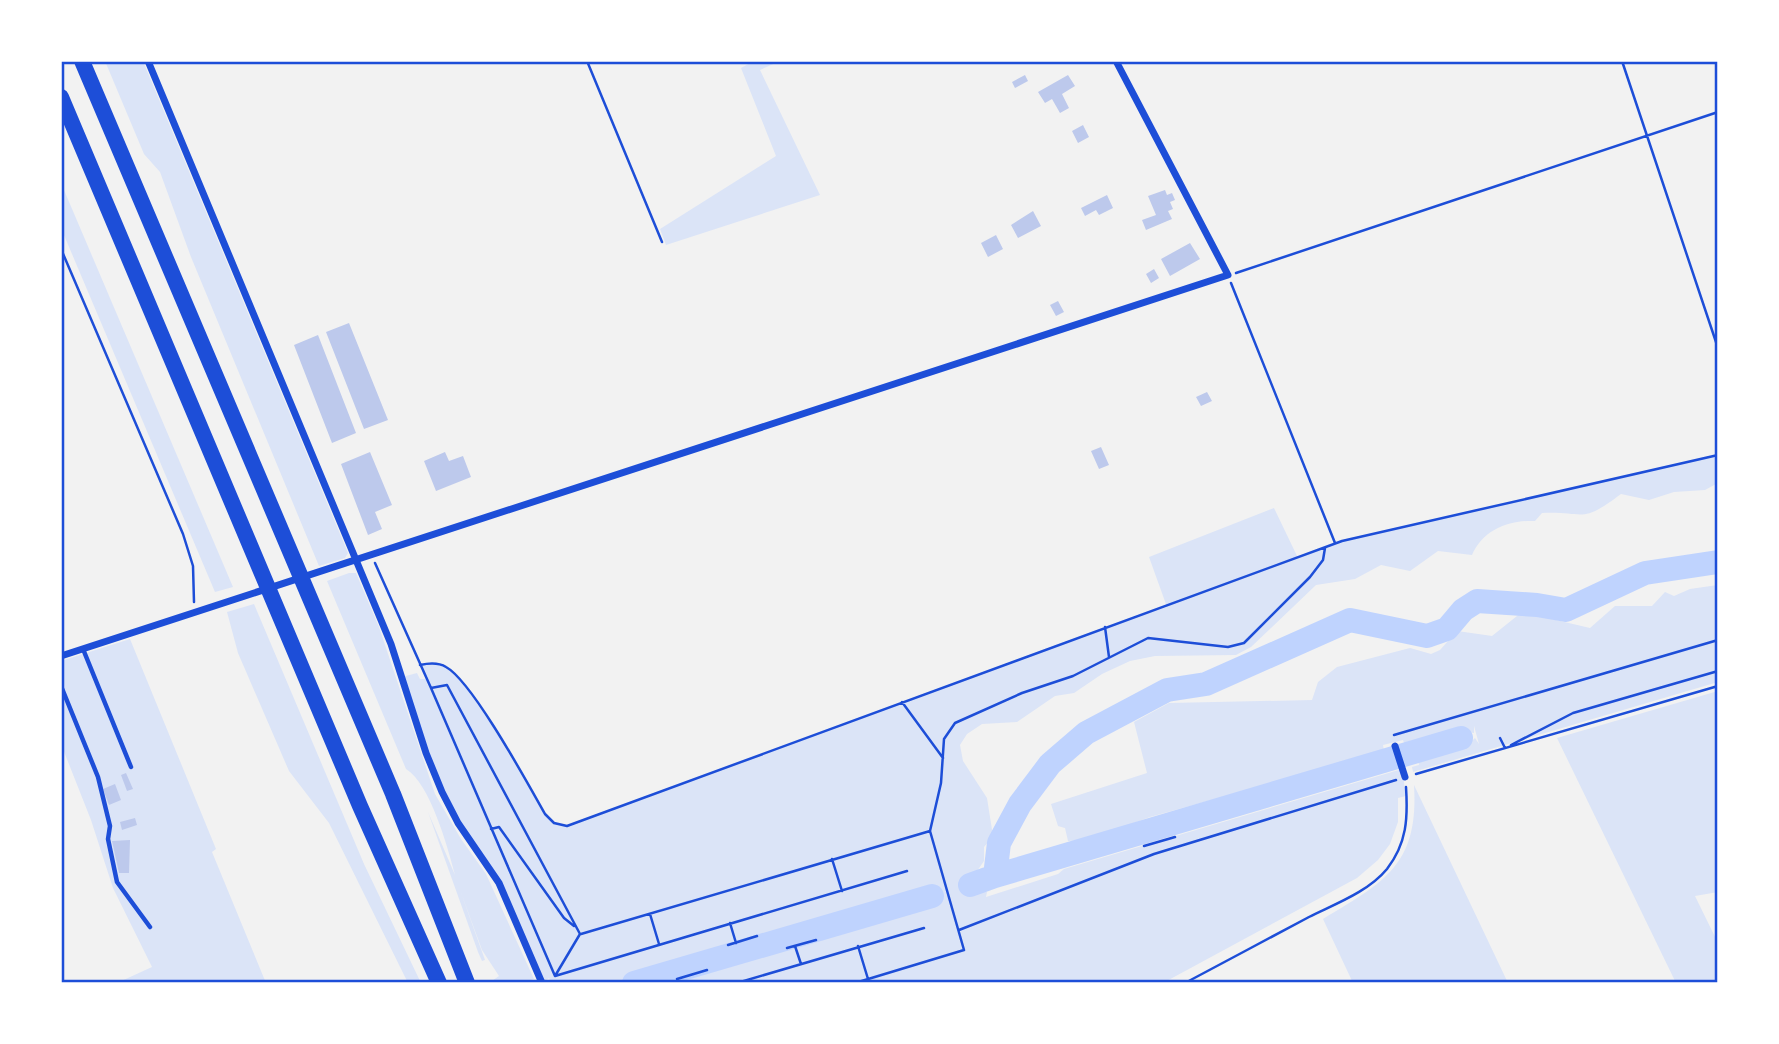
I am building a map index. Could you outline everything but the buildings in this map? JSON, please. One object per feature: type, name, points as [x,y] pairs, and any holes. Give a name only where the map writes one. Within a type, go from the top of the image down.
[{"type":"highway","points":[[82,61],[393,794],[467,983]]},
{"type":"highway","points":[[61,97],[355,793],[439,983]]},
{"type":"street","points":[[148,61],[391,644],[426,753],[442,792],[458,823],[499,883],[542,983]]},
{"type":"street","points":[[61,656],[1228,275],[1116,61]]},
{"type":"street","points":[[1395,746],[1405,777]]},
{"type":"lane","points":[[83,648],[131,767]]},
{"type":"lane","points":[[61,686],[98,777],[110,825],[108,839],[112,868],[121,890],[142,913],[149,927]]},
{"type":"path","points":[[587,61],[662,242]]},
{"type":"path","points":[[1622,61],[1718,348]]},
{"type":"path","points":[[1335,543],[1228,275],[1718,112]]},
{"type":"path","points":[[61,249],[183,534],[193,566],[194,612]]},
{"type":"path","points":[[420,665],[443,665],[455,673],[486,716],[545,814],[562,826],[1105,626],[1167,607],[1335,543],[1718,455]]},
{"type":"path","points":[[855,983],[964,950],[930,831],[941,783],[944,739],[955,723],[1022,693],[1061,682],[1148,638],[1228,647],[1244,643],[1310,577],[1323,560],[1325,548]]},
{"type":"path","points":[[371,556],[555,976]]},
{"type":"path","points":[[1105,626],[1109,657]]},
{"type":"path","points":[[1395,746],[1391,736],[1718,640]]},
{"type":"path","points":[[1503,749],[1573,713],[1718,671]]},
{"type":"path","points":[[430,688],[447,685],[580,934]]},
{"type":"path","points":[[959,930],[1170,849],[1718,685]]},
{"type":"path","points":[[902,702],[943,758]]},
{"type":"path","points":[[1500,738],[1503,749]]},
{"type":"path","points":[[1185,983],[1348,897],[1381,875],[1405,833],[1408,816],[1405,777]]},
{"type":"path","points":[[491,829],[499,827],[564,918],[577,928]]},
{"type":"path","points":[[555,976],[580,934],[930,831]]},
{"type":"path","points":[[1144,846],[1175,837]]},
{"type":"path","points":[[1166,839],[1170,849]]},
{"type":"path","points":[[832,859],[842,891]]},
{"type":"path","points":[[555,976],[907,871]]},
{"type":"path","points":[[650,914],[659,944]]},
{"type":"path","points":[[730,923],[736,943]]},
{"type":"path","points":[[737,983],[924,928]]},
{"type":"path","points":[[728,945],[757,936]]},
{"type":"path","points":[[787,948],[816,940]]},
{"type":"path","points":[[795,946],[801,964]]},
{"type":"path","points":[[858,946],[868,979]]},
{"type":"path","points":[[677,979],[707,970]]},
{"type":"path","points":[[686,976],[688,983]]},
{"type":"shaded area","points":[[105,61],[143,61],[348,553],[345,558],[319,566],[191,257],[160,172],[144,154]]},
{"type":"shaded area","points":[[754,61],[780,61],[760,70],[820,195],[666,245],[660,229],[776,156],[741,68]]},
{"type":"shaded area","points":[[61,183],[233,587],[215,592],[61,228]]},
{"type":"shaded area","points":[[1718,455],[1718,483],[1705,490],[1674,492],[1649,500],[1621,494],[1590,513],[1542,513],[1535,521],[1515,522],[1497,528],[1483,539],[1472,555],[1438,551],[1410,571],[1381,565],[1355,579],[1316,585],[1251,647],[1236,655],[1155,656],[1130,661],[1102,674],[1074,693],[1055,696],[1017,722],[982,724],[967,734],[960,745],[963,761],[987,798],[993,836],[984,847],[984,861],[968,884],[987,892],[986,897],[1058,874],[1064,869],[1402,769],[1406,796],[1398,798],[1398,822],[1390,844],[1378,860],[1357,878],[1163,983],[551,983],[549,978],[542,983],[510,906],[442,792],[402,677],[417,673],[420,679],[426,679],[420,665],[437,664],[455,673],[486,716],[545,814],[554,823],[567,826],[1105,627],[1167,607],[1149,557],[1274,508],[1298,558],[1342,541]]},
{"type":"shaded area","points":[[356,573],[379,627],[435,794],[461,839],[486,874],[534,979],[522,983],[489,983],[499,976],[482,950],[460,890],[485,960],[482,961],[478,952],[428,812],[455,875],[437,817],[423,788],[406,769],[327,581]]},
{"type":"shaded area","points":[[1718,585],[1718,682],[1413,772],[1412,767],[1419,765],[1418,759],[1466,746],[1475,738],[1479,744],[1474,726],[1474,733],[1461,731],[1414,746],[1413,740],[1383,745],[1384,752],[1150,817],[1087,840],[1068,841],[1065,828],[1058,826],[1051,804],[1147,773],[1134,722],[1169,703],[1312,700],[1318,682],[1337,667],[1410,648],[1431,654],[1440,650],[1457,631],[1492,636],[1522,612],[1590,628],[1615,606],[1652,606],[1665,592],[1674,596],[1690,589]]},
{"type":"shaded area","points":[[254,604],[364,864],[421,983],[408,983],[329,823],[289,771],[238,653],[227,612]]},
{"type":"shaded area","points":[[130,639],[216,849],[212,852],[266,983],[117,983],[152,967],[113,888],[91,820],[61,744],[61,661]]},
{"type":"shaded area","points":[[1718,691],[1718,892],[1695,896],[1718,943],[1718,983],[1676,983],[1557,738]]},
{"type":"shaded area","points":[[1414,785],[1508,983],[1353,983],[1323,919],[1364,894],[1393,868],[1403,853],[1410,834],[1414,812]]},
{"type":"waterway","points":[[970,885],[995,876],[999,843],[1020,804],[1050,764],[1086,733],[1167,690],[1206,684],[1350,620],[1427,636],[1447,629],[1463,610],[1477,601],[1566,610],[1645,573],[1718,562]]},
{"type":"waterway","points":[[995,876],[1461,738]]},
{"type":"waterway","points":[[634,983],[932,896]]}]
